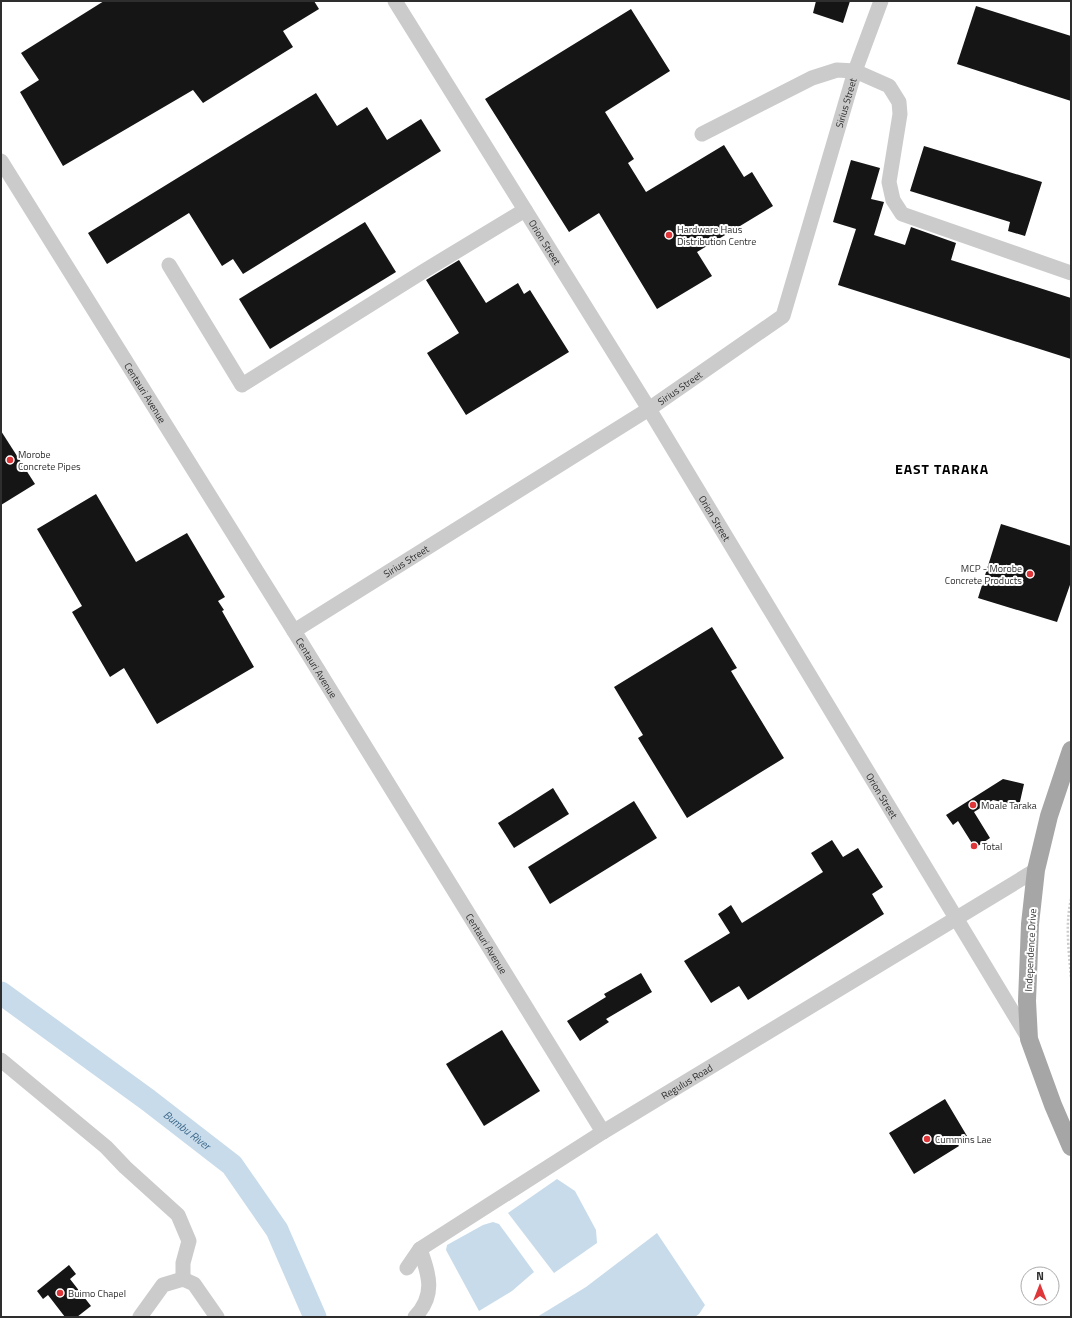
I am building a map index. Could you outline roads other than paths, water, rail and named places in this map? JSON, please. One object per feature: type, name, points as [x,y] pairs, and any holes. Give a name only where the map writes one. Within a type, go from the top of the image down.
[{"type":"main road","name":"Independence Drive","points":[[1071,750],[1050,816],[1036,870],[1028,974],[1029,1039],[1053,1105],[1071,1147]]},
{"type":"street","name":"Orion Street","points":[[395,1],[649,409],[1029,1039]]},
{"type":"street","name":"Sirius Street","points":[[294,632],[649,409],[783,316],[855,71],[881,1]]},
{"type":"street","points":[[702,134],[812,78],[837,70],[855,71],[888,86],[899,102],[900,114],[889,182],[892,200],[902,214],[1071,273]]},
{"type":"street","name":"Centauri Avenue","points":[[1,161],[294,632],[602,1132]]},
{"type":"street","points":[[169,265],[242,385],[424,271],[526,210]]},
{"type":"street","name":"Regulus Road","points":[[420,1249],[602,1132],[1036,870]]},
{"type":"street","points":[[1,1060],[106,1147],[125,1167],[178,1214],[189,1241],[183,1263],[183,1279]]},
{"type":"street","points":[[407,1268],[420,1249]]},
{"type":"street","points":[[415,1317],[423,1309],[431,1284],[420,1249]]},
{"type":"street","points":[[140,1317],[163,1286],[183,1279],[194,1284],[217,1317]]},
{"type":"water","points":[[557,1179],[575,1191],[596,1230],[597,1243],[554,1273],[508,1213]]},
{"type":"water","points":[[493,1222],[499,1224],[534,1272],[512,1291],[479,1311],[446,1250],[447,1245],[483,1225]]},
{"type":"water","points":[[657,1233],[705,1305],[695,1317],[537,1317],[586,1287]]},
{"type":"waterway","name":"Bumbu River","points":[[1,993],[148,1100],[232,1165],[277,1230],[315,1317]]},
{"type":"place","name":"Hardware Haus Distribution Centre","points":[[669,235]]},
{"type":"place","name":"Morobe Concrete Pipes","points":[[10,460]]},
{"type":"place","name":"MCP - Morobe Concrete Products","points":[[1030,574]]},
{"type":"place","name":"Moale Taraka","points":[[973,805]]},
{"type":"place","name":"Total","points":[[974,846]]},
{"type":"place","name":"Cummins Lae","points":[[927,1139]]},
{"type":"place","name":"Buimo Chapel","points":[[60,1293]]},
{"type":"district","name":"EAST TARAKA","points":[[942,469]]}]
